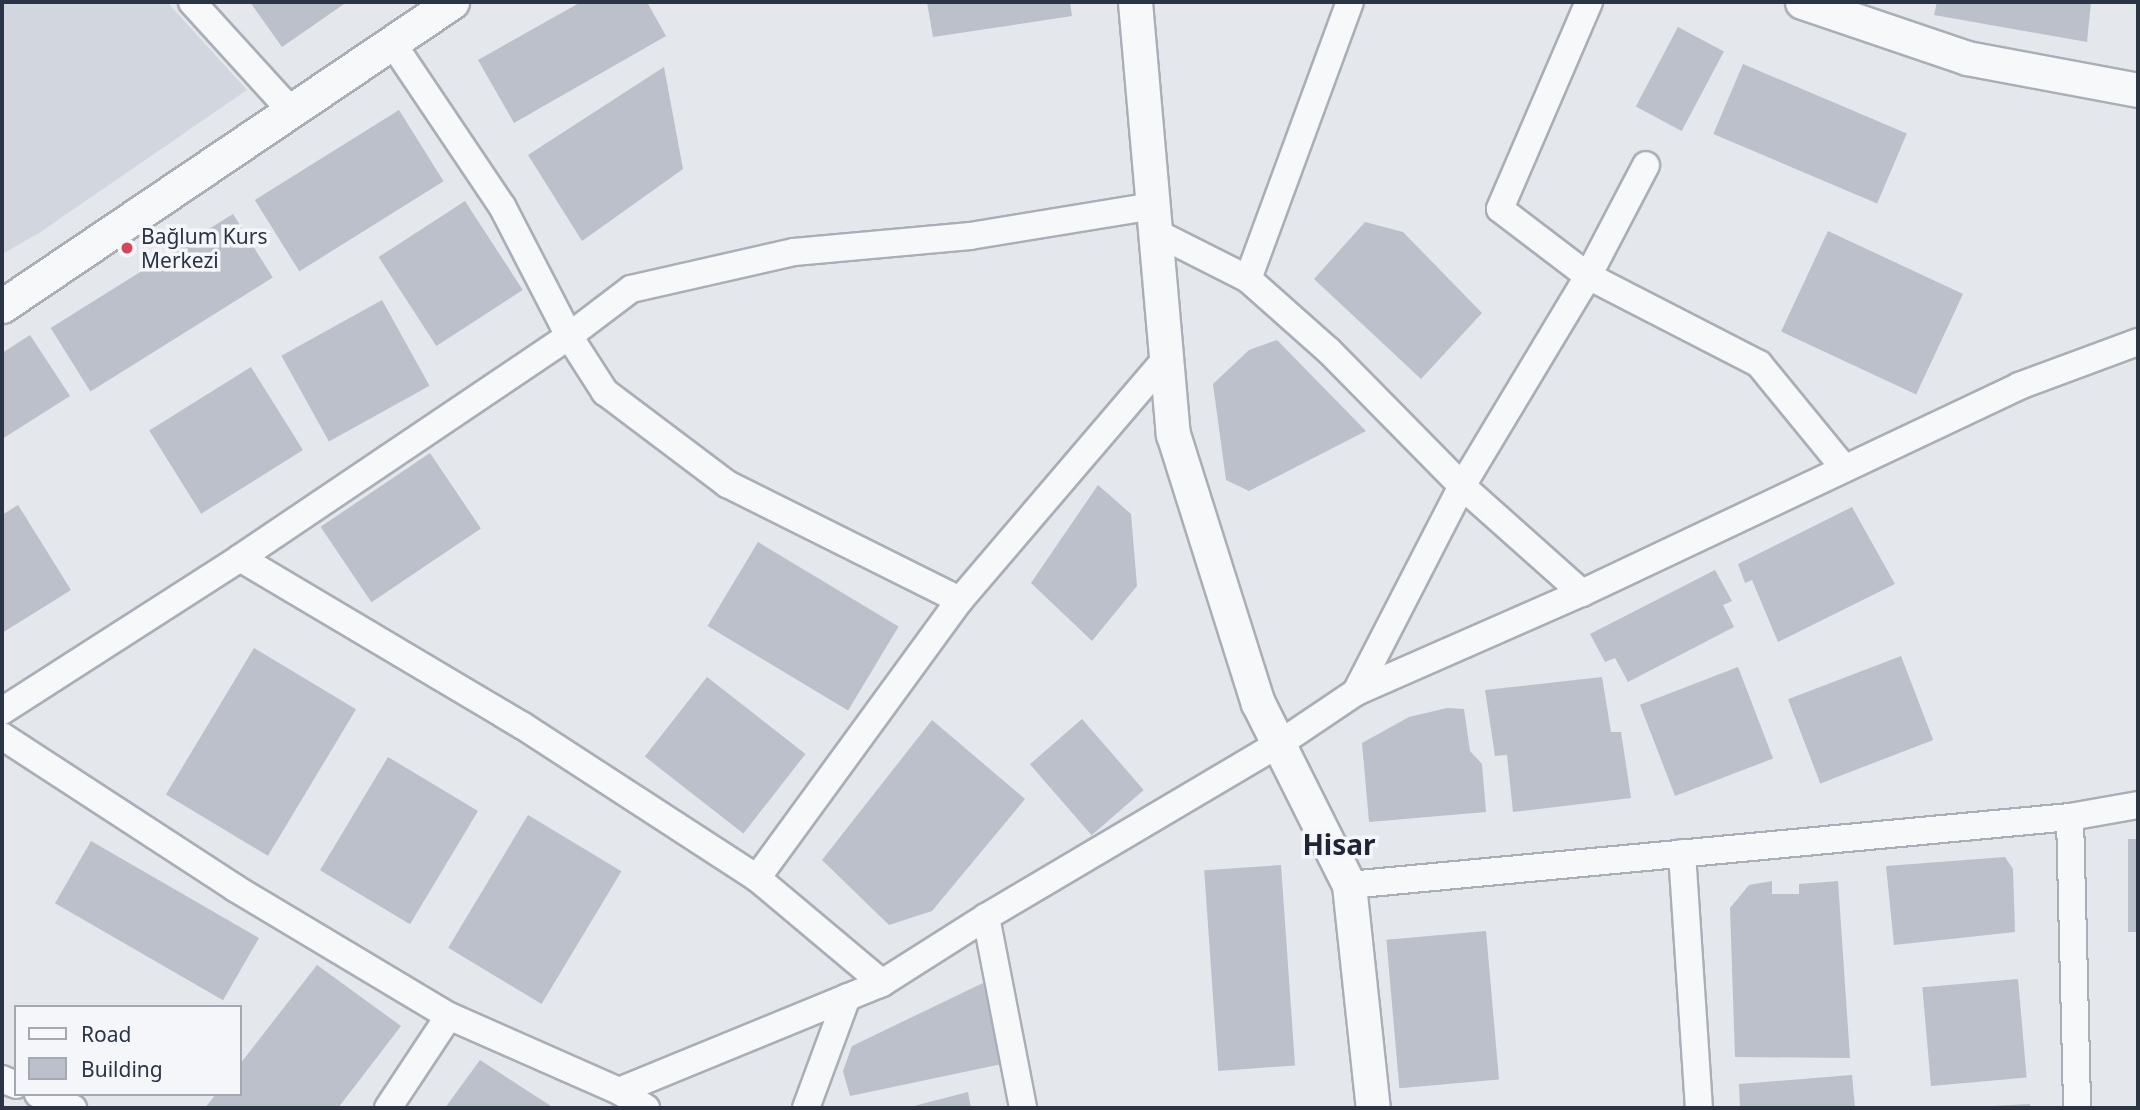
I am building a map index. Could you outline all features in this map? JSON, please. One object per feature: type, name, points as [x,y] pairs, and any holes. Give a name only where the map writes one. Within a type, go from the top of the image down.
[{"type":"street","points":[[192,2],[292,112]]},
{"type":"street","points":[[2,306],[452,2]]},
{"type":"street","points":[[1135,2],[1173,434],[1258,703],[1349,885],[1373,1108]]},
{"type":"street","points":[[1248,279],[1350,2]]},
{"type":"street","points":[[1589,2],[1500,209],[1588,275],[1759,364],[1844,468]]},
{"type":"street","points":[[1802,2],[1967,58],[2138,90]]},
{"type":"street","points":[[391,41],[502,206],[569,336],[605,393],[727,484],[960,600]]},
{"type":"street","points":[[1356,692],[1462,485],[1588,275],[1646,165]]},
{"type":"street","points":[[2,711],[240,558],[569,336],[631,289],[794,252],[1154,219],[1248,279],[1329,351],[1462,485],[1582,593]]},
{"type":"street","points":[[619,1091],[882,983],[986,917],[1279,744],[1356,692],[1582,593],[2020,386],[2138,342]]},
{"type":"street","points":[[757,878],[960,600],[1166,359]]},
{"type":"street","points":[[240,558],[523,726],[757,878],[882,983]]},
{"type":"street","points":[[2,737],[235,888],[449,1016],[619,1091],[646,1108]]},
{"type":"street","points":[[1349,885],[2070,817],[2138,805]]},
{"type":"street","points":[[2070,817],[2077,1108]]},
{"type":"street","points":[[1682,853],[1699,1108]]},
{"type":"street","points":[[986,917],[1023,1108]]},
{"type":"street","points":[[806,1108],[847,997]]},
{"type":"street","points":[[388,1108],[449,1016]]},
{"type":"street","points":[[43,1096],[73,1108]]},
{"type":"shaded area","points":[[2,2],[167,2],[247,90],[39,233],[2,254]]},
{"type":"building","points":[[250,2],[347,2],[282,47]]},
{"type":"building","points":[[581,2],[647,2],[666,36],[514,123],[478,60]]},
{"type":"building","points":[[927,2],[1070,2],[1072,16],[933,37]]},
{"type":"building","points":[[1937,2],[2091,2],[2087,42],[1934,15]]},
{"type":"building","points":[[1678,27],[1724,51],[1682,131],[1636,106]]},
{"type":"building","points":[[1743,64],[1907,134],[1877,204],[1713,134]]},
{"type":"building","points":[[664,67],[683,169],[582,241],[528,155]]},
{"type":"building","points":[[399,110],[444,181],[299,271],[255,200]]},
{"type":"building","points":[[465,201],[523,290],[436,346],[379,257]]},
{"type":"building","points":[[233,214],[273,278],[90,392],[51,328]]},
{"type":"building","points":[[1365,222],[1403,232],[1482,313],[1421,379],[1314,279]]},
{"type":"building","points":[[1828,231],[1963,294],[1916,395],[1781,332]]},
{"type":"building","points":[[382,300],[430,386],[329,441],[281,356]]},
{"type":"building","points":[[30,335],[70,396],[2,439],[2,353]]},
{"type":"building","points":[[1277,340],[1366,431],[1249,491],[1226,480],[1213,384],[1249,350]]},
{"type":"building","points":[[251,367],[303,450],[201,514],[149,431]]},
{"type":"building","points":[[430,453],[481,528],[371,602],[321,527]]},
{"type":"building","points":[[1098,485],[1131,514],[1137,586],[1092,641],[1031,583]]},
{"type":"building","points":[[18,505],[71,590],[2,633],[2,515]]},
{"type":"building","points":[[1852,507],[1895,584],[1778,642],[1752,580],[1745,583],[1738,564]]},
{"type":"building","points":[[758,542],[899,626],[848,710],[708,626]]},
{"type":"building","points":[[1715,570],[1732,601],[1723,605],[1734,627],[1628,682],[1615,658],[1605,662],[1590,634]]},
{"type":"building","points":[[254,648],[356,709],[268,856],[166,795]]},
{"type":"building","points":[[1901,656],[1933,740],[1820,783],[1788,699]]},
{"type":"building","points":[[1738,667],[1773,758],[1675,796],[1640,705]]},
{"type":"building","points":[[707,677],[806,754],[743,834],[645,757]]},
{"type":"building","points":[[1602,677],[1611,732],[1621,732],[1631,798],[1513,812],[1507,755],[1495,756],[1485,690]]},
{"type":"building","points":[[1447,708],[1464,709],[1470,751],[1482,764],[1486,812],[1369,822],[1362,743],[1409,717]]},
{"type":"building","points":[[1082,719],[1144,790],[1092,835],[1030,764]]},
{"type":"building","points":[[932,720],[1025,799],[932,911],[889,925],[822,860]]},
{"type":"building","points":[[388,757],[478,811],[410,924],[320,870]]},
{"type":"building","points":[[528,815],[621,871],[542,1004],[448,948]]},
{"type":"building","points":[[2128,839],[2138,839],[2138,932],[2128,932]]},
{"type":"building","points":[[91,841],[259,938],[223,1000],[55,903]]},
{"type":"building","points":[[2005,857],[2013,869],[2015,932],[1894,945],[1886,866]]},
{"type":"building","points":[[1281,865],[1295,1066],[1218,1071],[1204,870]]},
{"type":"building","points":[[1772,881],[1772,894],[1799,894],[1799,884],[1838,881],[1850,1058],[1735,1057],[1730,908],[1749,885]]},
{"type":"building","points":[[1486,931],[1499,1079],[1399,1088],[1386,940]]},
{"type":"building","points":[[317,965],[401,1026],[338,1108],[205,1108],[214,1096],[242,1096],[242,1061]]},
{"type":"building","points":[[2018,979],[2027,1078],[1931,1086],[1922,987]]},
{"type":"building","points":[[983,983],[1002,1064],[850,1096],[843,1071],[852,1046]]},
{"type":"building","points":[[480,1060],[554,1108],[445,1108]]},
{"type":"building","points":[[1852,1075],[1855,1108],[1740,1108],[1739,1084]]},
{"type":"building","points":[[968,1092],[971,1108],[910,1108],[910,1107]]},
{"type":"building","points":[[2030,1104],[2030,1108],[1993,1108],[1993,1106]]},
{"type":"place","name":"Bağlum Kurs Merkezi","points":[[127,248]]},
{"type":"district","name":"Hisar","points":[[1339,844]]}]
